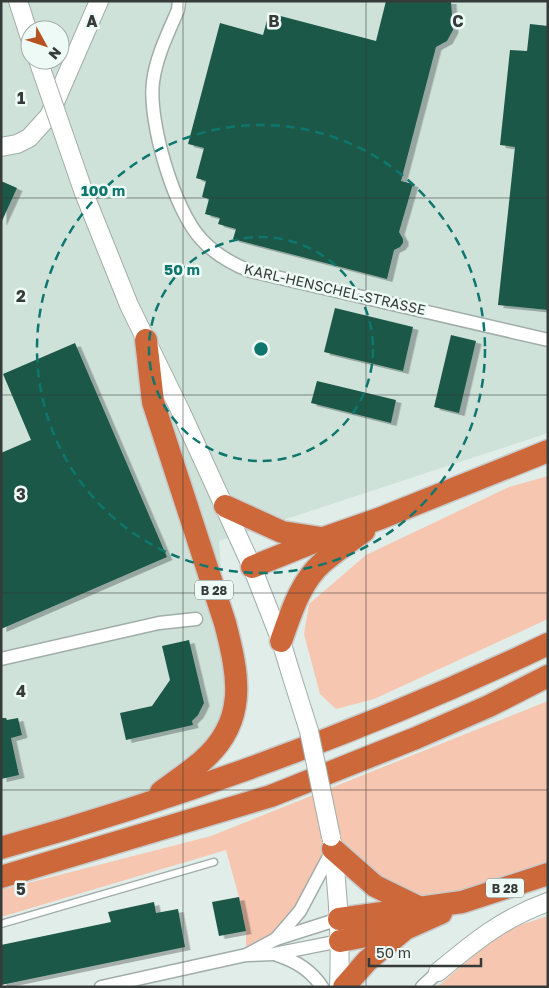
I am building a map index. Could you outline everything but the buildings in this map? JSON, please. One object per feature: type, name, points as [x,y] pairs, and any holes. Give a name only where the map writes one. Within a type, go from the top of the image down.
[{"type":"highway","name":"B 28","points":[[143,805],[197,765],[216,747],[227,731],[234,711],[237,692],[234,656],[225,623],[152,402],[146,340]]},
{"type":"highway","points":[[252,567],[548,451]]},
{"type":"highway","points":[[225,506],[282,532],[324,538]]},
{"type":"highway","points":[[281,641],[295,601],[308,579],[322,563],[381,518]]},
{"type":"highway","name":"B 28","points":[[521,656],[548,637]]},
{"type":"highway","name":"B 28","points":[[1,848],[143,805],[255,766],[401,709],[548,644]]},
{"type":"highway","points":[[1,877],[271,796],[407,742],[489,706],[548,676]]},
{"type":"highway","points":[[489,706],[526,701],[548,694]]},
{"type":"highway","points":[[332,843],[376,886],[421,908]]},
{"type":"highway","name":"B 28","points":[[344,987],[378,950],[405,928],[462,902],[548,874]]},
{"type":"highway","name":"B 28","points":[[339,930],[421,908],[462,902]]},
{"type":"highway","name":"B 28","points":[[339,930],[405,928]]},
{"type":"main road","points":[[18,1],[24,20]]},
{"type":"main road","points":[[1,147],[17,144],[29,138],[49,116],[99,1]]},
{"type":"main road","points":[[41,70],[84,193],[129,305],[225,506],[252,567],[281,641],[309,732],[332,843],[339,930],[339,987]]},
{"type":"main road","points":[[438,972],[503,922],[527,909],[548,902]]},
{"type":"street","name":"KARL-HENSCHEL-STRASSE","points":[[179,1],[178,10],[156,64],[151,101],[153,118],[176,197],[184,215],[202,240],[228,261],[250,271],[548,340]]},
{"type":"street","points":[[1,659],[159,623],[196,619]]},
{"type":"street","points":[[276,939],[300,911],[332,843]]},
{"type":"street","points":[[246,955],[276,939],[339,930]]},
{"type":"street","points":[[101,987],[246,955],[274,954],[339,930]]},
{"type":"street","points":[[274,954],[300,965],[310,972],[322,987]]},
{"type":"street","points":[[422,987],[438,972]]},
{"type":"lane","points":[[1,924],[214,862]]},
{"type":"shaded area","points":[[1,1],[548,1],[548,433],[219,541],[225,623],[227,731],[143,805],[1,848]]},
{"type":"shaded area","points":[[548,476],[548,619],[374,699],[336,709],[320,694],[304,634],[309,604],[366,555],[509,487]]},
{"type":"shaded area","points":[[548,701],[548,874],[421,908],[333,850],[289,925],[246,955],[246,931],[226,850],[1,917],[1,890],[211,836]]},
{"type":"shaded area","points":[[548,916],[548,987],[437,987],[484,947],[517,926]]}]
